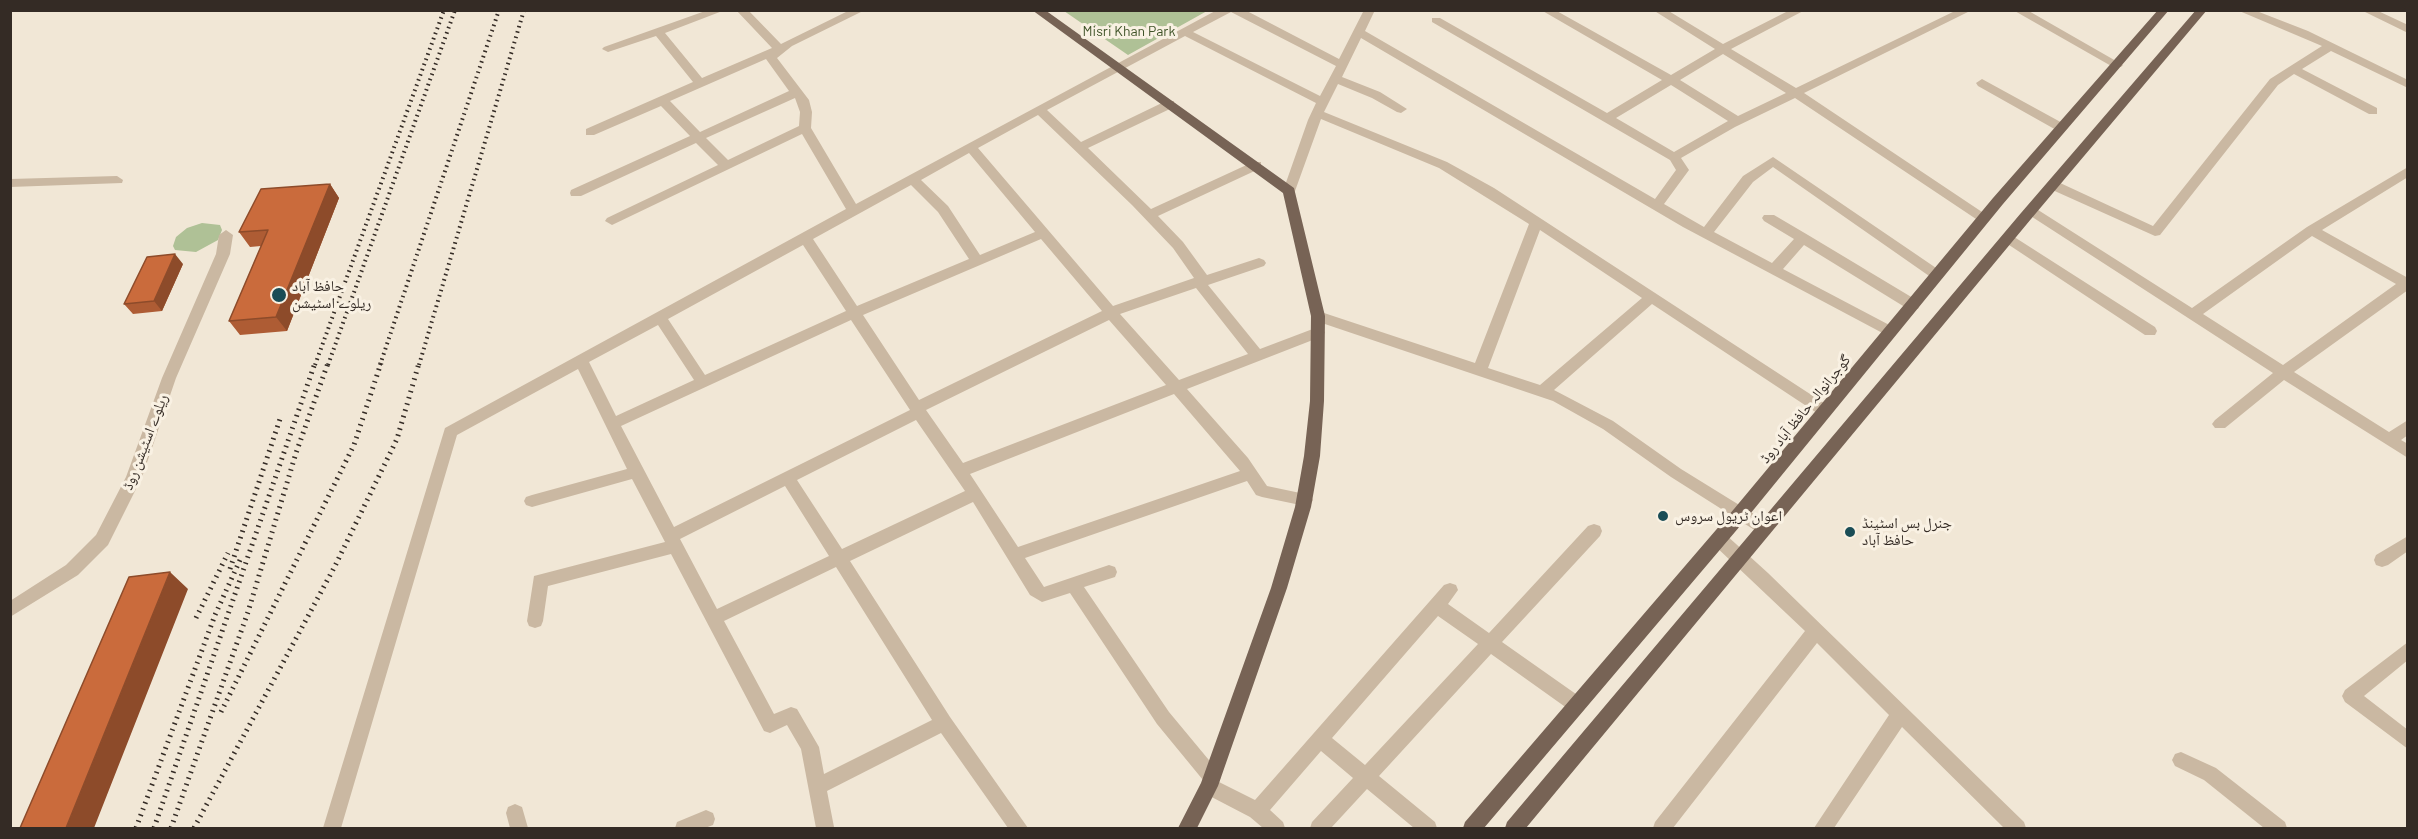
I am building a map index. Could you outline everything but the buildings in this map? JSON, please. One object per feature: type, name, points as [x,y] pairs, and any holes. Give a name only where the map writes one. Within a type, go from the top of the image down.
[{"type":"main road","points":[[1037,10],[1115,68],[1257,165],[1289,191],[1318,324],[1317,401],[1305,500],[1279,588],[1210,782],[1187,828]]},
{"type":"main road","name":"گوجرانوالہ حافظ آباد روڈ","points":[[1472,828],[1740,514],[1984,218],[2164,10]]},
{"type":"main road","points":[[1514,828],[2202,10]]},
{"type":"street","points":[[608,50],[720,10]]},
{"type":"street","points":[[741,10],[778,49]]},
{"type":"street","points":[[590,132],[860,10]]},
{"type":"street","points":[[332,828],[450,432],[1115,68],[1227,10]]},
{"type":"street","points":[[1235,10],[1342,65]]},
{"type":"street","points":[[1289,191],[1320,108],[1370,10]]},
{"type":"street","points":[[1546,10],[1672,81],[1737,121]]},
{"type":"street","points":[[1658,10],[1794,92],[1984,218]]},
{"type":"street","points":[[1608,118],[1724,49],[1800,10]]},
{"type":"street","points":[[1674,157],[1794,92],[1967,10]]},
{"type":"street","points":[[2018,10],[2117,65]]},
{"type":"street","points":[[2242,10],[2271,15],[2408,85]]},
{"type":"street","points":[[2366,10],[2408,30]]},
{"type":"street","points":[[1436,20],[1674,157],[1683,170],[1656,206]]},
{"type":"street","points":[[658,31],[700,83]]},
{"type":"street","points":[[1185,32],[1320,108],[1443,165],[1825,411]]},
{"type":"street","points":[[1359,32],[1656,206],[1890,332]]},
{"type":"street","points":[[2053,185],[2155,232],[2274,82],[2330,46]]},
{"type":"street","points":[[778,49],[771,57],[772,62],[803,100],[807,112],[805,128],[854,211]]},
{"type":"street","points":[[2293,69],[2373,111]]},
{"type":"street","points":[[1335,79],[1376,95],[1401,109]]},
{"type":"street","points":[[1982,83],[2062,128]]},
{"type":"street","points":[[576,193],[797,92]]},
{"type":"street","points":[[662,100],[728,167]]},
{"type":"street","points":[[1080,147],[1170,104]]},
{"type":"street","points":[[1040,110],[1150,215],[1178,245],[1201,281],[1257,355]]},
{"type":"street","points":[[612,222],[805,128]]},
{"type":"street","points":[[970,147],[1111,313],[1243,462],[1262,491],[1305,500]]},
{"type":"street","points":[[1707,234],[1748,179],[1773,161],[1937,275]]},
{"type":"street","points":[[1150,215],[1257,165]]},
{"type":"street","points":[[2192,315],[2312,230],[2408,171]]},
{"type":"street","points":[[912,179],[943,209],[977,261]]},
{"type":"street","points":[[10,183],[117,180]]},
{"type":"street","points":[[2031,211],[2408,452]]},
{"type":"street","points":[[1769,218],[1913,305]]},
{"type":"street","points":[[1479,371],[1536,223]]},
{"type":"street","points":[[2220,424],[2282,373],[2407,284],[2312,230]]},
{"type":"street","points":[[612,424],[854,313],[1044,233]]},
{"type":"street","name":"ریلوے اسٹیشن روڈ","points":[[10,610],[72,570],[102,540],[134,477],[169,378],[223,254],[226,235]]},
{"type":"street","points":[[805,238],[917,410],[976,493],[1036,590],[1042,595],[1109,572]]},
{"type":"street","points":[[1774,270],[1803,238]]},
{"type":"street","points":[[2008,238],[2150,331]]},
{"type":"street","points":[[535,621],[540,581],[673,541],[917,410],[1111,313],[1259,263]]},
{"type":"street","points":[[1542,392],[1650,298]]},
{"type":"street","points":[[660,317],[703,383]]},
{"type":"street","points":[[960,471],[1257,355],[1318,324],[1479,371],[1558,398],[1608,425],[1764,529]]},
{"type":"street","points":[[581,360],[612,424],[770,725],[791,714],[810,747],[825,827]]},
{"type":"street","points":[[2390,440],[2408,426]]},
{"type":"street","points":[[532,501],[637,472]]},
{"type":"street","points":[[1014,555],[1249,474]]},
{"type":"street","points":[[788,478],[944,723],[1019,828]]},
{"type":"street","points":[[714,618],[976,493]]},
{"type":"street","points":[[1319,828],[1594,531]]},
{"type":"street","points":[[1719,538],[2017,828]]},
{"type":"street","points":[[2382,560],[2408,542]]},
{"type":"street","points":[[1073,584],[1163,718],[1210,782],[1257,811],[1276,828]]},
{"type":"street","points":[[1257,811],[1450,590]]},
{"type":"street","points":[[1437,605],[1577,705]]},
{"type":"street","points":[[1662,828],[1815,632]]},
{"type":"street","points":[[2408,649],[2351,696],[2408,741]]},
{"type":"street","points":[[1823,828],[1900,714]]},
{"type":"street","points":[[817,787],[944,723]]},
{"type":"street","points":[[1320,739],[1428,828]]},
{"type":"street","points":[[2181,760],[2210,774],[2278,828]]},
{"type":"street","points":[[684,828],[706,819]]},
{"type":"green space","name":"Misri Khan Park","points":[[1064,11],[1207,11],[1128,55]]},
{"type":"green space","points":[[202,223],[220,225],[222,230],[218,240],[196,252],[175,250],[173,246],[176,237],[187,228]]},
{"type":"railway","points":[[315,365],[444,10]]},
{"type":"railway","points":[[328,365],[455,10]]},
{"type":"railway","points":[[380,365],[499,10]]},
{"type":"railway","points":[[419,365],[524,10]]},
{"type":"railway","points":[[154,828],[315,363]]},
{"type":"railway","points":[[171,828],[248,612],[296,453],[328,363]]},
{"type":"railway","points":[[221,712],[354,445],[381,363]]},
{"type":"railway","points":[[194,828],[335,566],[397,439],[419,363]]},
{"type":"railway","points":[[230,569],[281,416]]},
{"type":"railway","points":[[196,618],[228,553]]},
{"type":"railway","points":[[136,828],[215,615],[240,560]]},
{"type":"place","name":"حافظ آباد ریلوے اسٹیشن","points":[[279,295]]},
{"type":"place","name":"اعوان ٹریول سروس","points":[[1663,516]]},
{"type":"place","name":"جنرل بس اسٹینڈ حافظ آباد","points":[[1850,532]]}]
